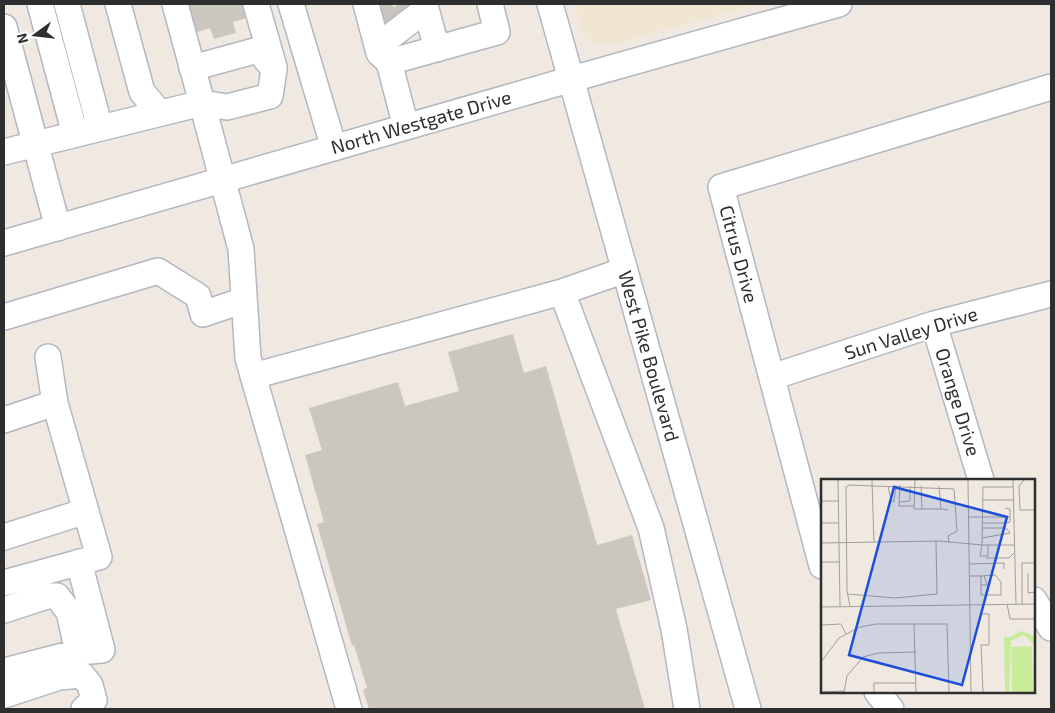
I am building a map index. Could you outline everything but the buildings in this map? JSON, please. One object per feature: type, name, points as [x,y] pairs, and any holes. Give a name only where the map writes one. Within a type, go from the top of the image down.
[{"type":"street","points":[[40,4],[75,134]]},
{"type":"street","points":[[67,4],[100,128]]},
{"type":"street","points":[[118,4],[142,92],[160,113]]},
{"type":"street","points":[[129,4],[160,113]]},
{"type":"street","points":[[175,4],[242,249],[248,358],[348,709]]},
{"type":"street","points":[[4,152],[202,103],[227,107],[270,96],[274,70],[256,4]]},
{"type":"street","points":[[291,4],[334,148]]},
{"type":"street","points":[[437,49],[497,32],[490,4]]},
{"type":"street","name":"West Pike Boulevard","points":[[550,4],[748,709]]},
{"type":"street","name":"North Westgate Drive","points":[[4,243],[839,4]]},
{"type":"street","points":[[398,19],[437,49]]},
{"type":"street","points":[[398,19],[437,49]]},
{"type":"street","points":[[398,19],[406,127]]},
{"type":"street","points":[[4,27],[58,228]]},
{"type":"street","points":[[192,68],[258,50],[274,70]]},
{"type":"street","name":"Citrus Drive","points":[[821,562],[721,187],[1051,88]]},
{"type":"street","points":[[4,142],[35,144]]},
{"type":"street","points":[[253,376],[562,292],[625,270]]},
{"type":"street","points":[[4,317],[158,271],[198,296],[203,314],[244,300]]},
{"type":"street","points":[[562,292],[651,528],[674,629],[687,709]]},
{"type":"street","name":"Sun Valley Drive","points":[[772,377],[934,324],[1051,294]]},
{"type":"street","name":"Orange Drive","points":[[934,324],[981,479]]},
{"type":"street","points":[[4,583],[99,557],[55,403],[48,357]]},
{"type":"street","points":[[4,420],[55,403]]},
{"type":"street","points":[[4,537],[86,510]]},
{"type":"street","points":[[4,671],[78,652],[102,650],[79,562]]},
{"type":"street","points":[[4,610],[47,596],[57,596],[69,612],[78,652]]},
{"type":"street","points":[[1035,602],[1051,628]]},
{"type":"street","points":[[4,695],[60,677],[82,675],[90,685],[94,700],[84,709]]},
{"type":"street","points":[[877,693],[892,709]]},
{"type":"shaded area","points":[[574,4],[759,4],[611,45],[596,44],[587,39],[581,28]]},
{"type":"tunnel","points":[[399,4],[404,12]]},
{"type":"tunnel","points":[[377,5],[390,24]]}]
